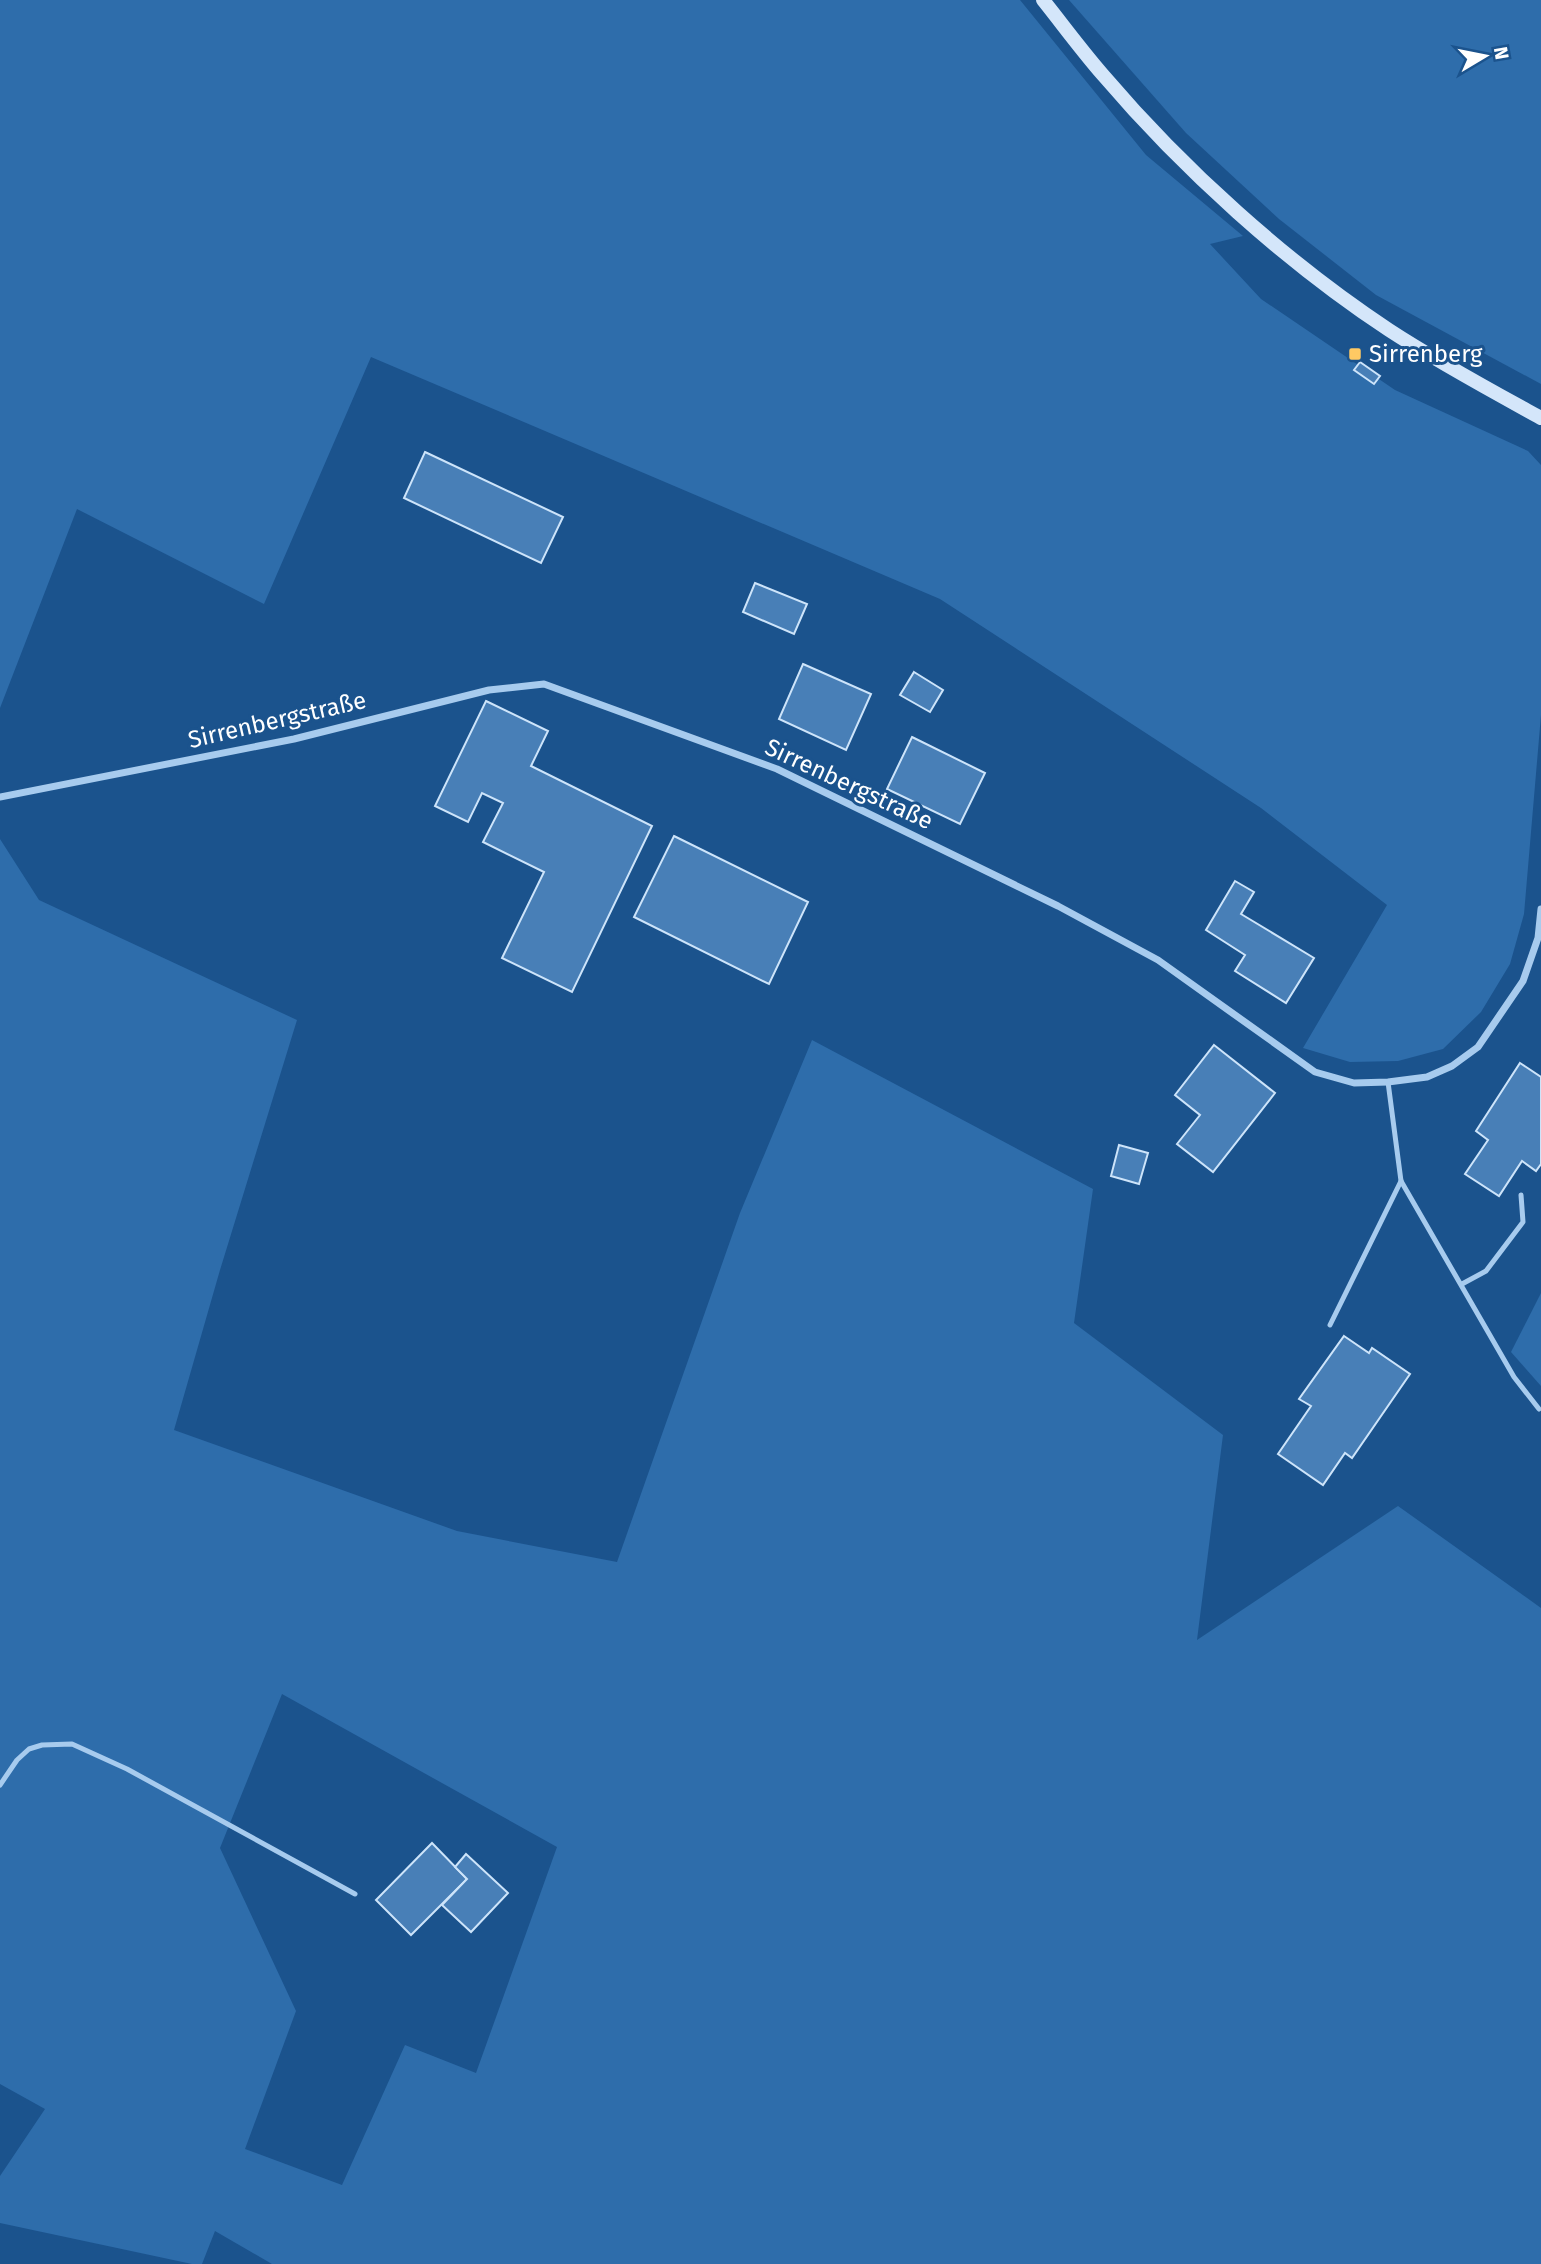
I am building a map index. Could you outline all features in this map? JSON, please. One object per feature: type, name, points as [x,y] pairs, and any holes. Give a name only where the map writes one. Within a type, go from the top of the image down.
[{"type":"street","points":[[1044,0],[1103,75],[1166,143],[1250,223],[1389,330],[1541,418]]},
{"type":"street","name":"Sirrenbergstraße","points":[[0,797],[294,739],[489,690],[544,684],[777,769],[1058,906],[1158,960],[1315,1072],[1354,1083],[1427,1077],[1452,1066],[1478,1047],[1523,981],[1538,938],[1541,909]]},
{"type":"lane","points":[[1388,1082],[1401,1181],[1514,1377],[1539,1409]]},
{"type":"lane","points":[[1330,1325],[1401,1181]]},
{"type":"lane","points":[[1462,1284],[1486,1271],[1523,1222],[1521,1195]]},
{"type":"lane","points":[[0,1785],[17,1759],[29,1749],[42,1745],[72,1745],[127,1769],[355,1894]]},
{"type":"shaded area","points":[[0,0],[1020,0],[1146,155],[1243,236],[1210,244],[1261,299],[1395,390],[1528,451],[1541,465],[1541,715],[1524,914],[1510,964],[1481,1012],[1443,1049],[1398,1061],[1350,1062],[1303,1048],[1387,905],[1261,808],[940,599],[371,357],[264,604],[77,509],[0,708]]},
{"type":"shaded area","points":[[1069,0],[1541,0],[1541,384],[1376,295],[1279,219],[1186,133]]},
{"type":"shaded area","points":[[0,839],[39,900],[297,1020],[174,1430],[457,1531],[617,1562],[740,1213],[812,1040],[1093,1189],[1074,1323],[1223,1435],[1197,1640],[1398,1506],[1541,1608],[1541,2264],[272,2264],[215,2231],[202,2264],[192,2264],[0,2223],[0,2176],[45,2109],[0,2084]],"holes":[[[282,1694],[557,1847],[476,2073],[405,2045],[342,2185],[245,2149],[296,2011],[220,1848]]]},
{"type":"shaded area","points":[[1541,1293],[1541,1386],[1511,1352]]},
{"type":"building","points":[[1360,362],[1380,376],[1374,384],[1354,370]]},
{"type":"building","points":[[425,452],[563,517],[541,563],[404,498]]},
{"type":"building","points":[[755,583],[807,604],[794,634],[743,612]]},
{"type":"building","points":[[803,664],[871,694],[846,750],[779,719]]},
{"type":"building","points":[[914,672],[943,690],[930,712],[900,695]]},
{"type":"building","points":[[486,701],[548,731],[531,766],[652,826],[572,992],[502,958],[544,872],[483,842],[503,803],[482,793],[468,822],[435,806]]},
{"type":"building","points":[[912,737],[985,773],[960,824],[887,789]]},
{"type":"building","points":[[674,836],[808,902],[769,984],[634,917]]},
{"type":"building","points":[[1235,881],[1254,892],[1241,914],[1314,958],[1286,1003],[1235,971],[1245,955],[1206,930]]},
{"type":"building","points":[[1214,1045],[1275,1093],[1213,1172],[1177,1144],[1200,1115],[1175,1095]]},
{"type":"building","points":[[1520,1063],[1541,1077],[1541,1164],[1536,1171],[1522,1161],[1499,1196],[1465,1174],[1488,1140],[1476,1131]]},
{"type":"building","points":[[1119,1145],[1148,1153],[1139,1184],[1111,1176]]},
{"type":"building","points":[[1344,1336],[1369,1353],[1372,1348],[1410,1374],[1352,1458],[1345,1453],[1323,1485],[1278,1454],[1311,1406],[1299,1399]]},
{"type":"building","points":[[432,1843],[467,1879],[411,1935],[376,1900]]},
{"type":"building","points":[[466,1854],[508,1893],[471,1932],[442,1905],[467,1879],[455,1867]]},
{"type":"place","name":"Sirrenberg","points":[[1355,354]]}]
